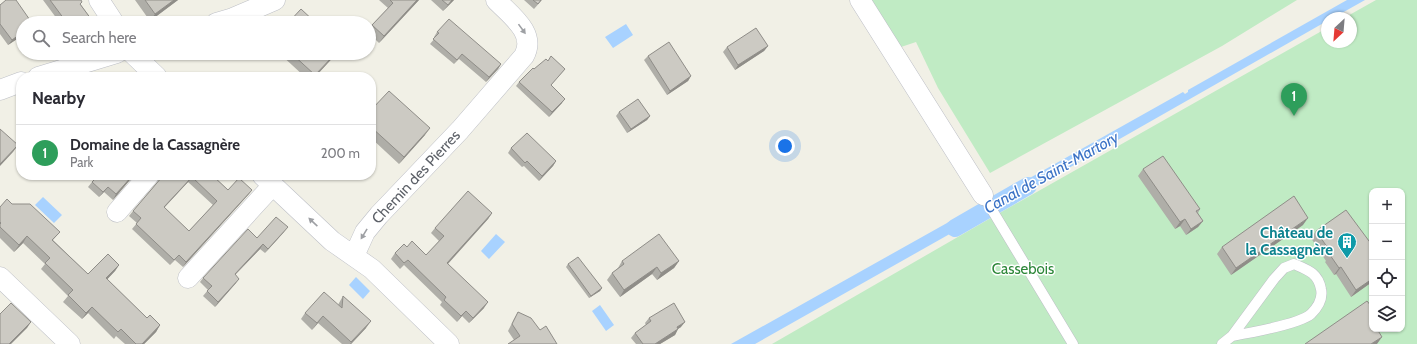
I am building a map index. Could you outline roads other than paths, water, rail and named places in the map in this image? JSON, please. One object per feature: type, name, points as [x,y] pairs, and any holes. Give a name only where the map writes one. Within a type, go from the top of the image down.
[{"type":"street","points":[[99,0],[109,16]]},
{"type":"street","points":[[238,16],[274,0]]},
{"type":"street","name":"Chemin des Pierres","points":[[354,256],[365,232],[379,215],[460,130],[524,56],[528,44],[525,32],[496,0]]},
{"type":"street","points":[[860,0],[983,195]]},
{"type":"street","points":[[54,72],[94,60]]},
{"type":"street","points":[[139,60],[152,72]]},
{"type":"street","points":[[0,90],[16,84]]},
{"type":"street","points":[[117,212],[145,180]]},
{"type":"street","points":[[188,278],[267,180],[332,241],[372,269],[449,344]]},
{"type":"street","points":[[0,277],[70,344]]},
{"type":"lane","points":[[983,195],[1073,344]]},
{"type":"lane","points":[[1222,344],[1232,336],[1274,279],[1284,268],[1294,264],[1309,270],[1319,279],[1322,292],[1320,303],[1311,315],[1288,323],[1232,336]]},
{"type":"water","points":[[1347,0],[1365,0],[1344,12],[1326,12]]},
{"type":"water","points":[[1321,15],[1321,24],[1009,202],[1003,193],[1183,92],[1185,94],[1188,90]]},
{"type":"water","points":[[626,24],[633,35],[613,48],[605,37]]},
{"type":"water","points":[[43,197],[62,215],[54,223],[35,205]]},
{"type":"water","points":[[972,209],[978,218],[755,344],[731,344]]},
{"type":"water","points":[[496,234],[505,242],[489,259],[481,251]]},
{"type":"water","points":[[356,277],[370,291],[363,299],[349,285]]},
{"type":"water","points":[[600,305],[614,325],[606,331],[592,311]]},
{"type":"waterway","name":"Canal de Saint-Martory","points":[[955,228],[1028,186]]},
{"type":"place","name":"Domaine de la Cassagnère","points":[[1294,116]]},
{"type":"place","name":"Château de la Cassagnère","points":[[1347,259]]},
{"type":"park label","name":"Cassebois","points":[[1023,269]]}]
